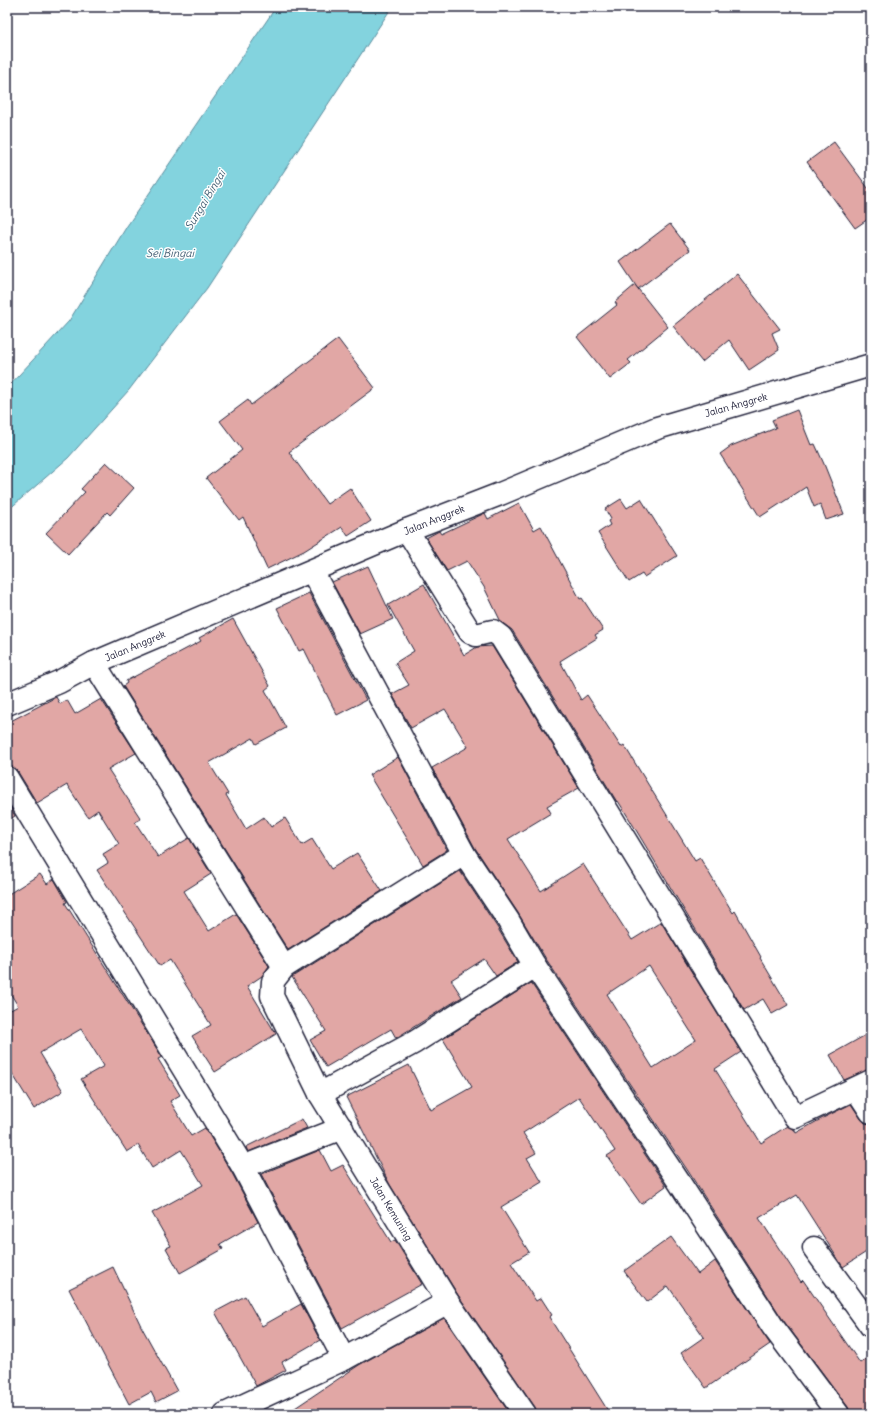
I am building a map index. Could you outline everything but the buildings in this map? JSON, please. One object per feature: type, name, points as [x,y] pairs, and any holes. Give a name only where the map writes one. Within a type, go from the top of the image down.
[{"type":"street","name":"Jalan Anggrek","points":[[7,704],[59,682],[94,663],[407,530],[500,494],[657,428],[871,365]]},
{"type":"street","points":[[407,530],[470,632],[476,635],[494,631],[501,637],[795,1117],[863,1085],[871,1112]]},
{"type":"street","points":[[312,571],[464,854],[508,920],[535,966],[675,1176],[773,1327],[838,1414]]},
{"type":"street","points":[[94,663],[284,967],[464,854]]},
{"type":"street","points":[[7,778],[243,1167],[344,1359]]},
{"type":"street","points":[[320,1094],[415,1042],[535,966]]},
{"type":"street","name":"Jalan Kemuning","points":[[284,967],[274,981],[272,996],[320,1094],[448,1302],[525,1414]]},
{"type":"street","points":[[243,1167],[342,1128]]},
{"type":"street","points":[[814,1248],[871,1326]]},
{"type":"street","points":[[225,1414],[344,1359],[448,1302]]},
{"type":"water","name":"Sei Bingai","points":[[276,7],[392,7],[207,288],[129,390],[68,458],[7,511],[7,388],[69,321],[127,226]]},
{"type":"water label","name":"Sungai Bingai","points":[[205,200]]}]
